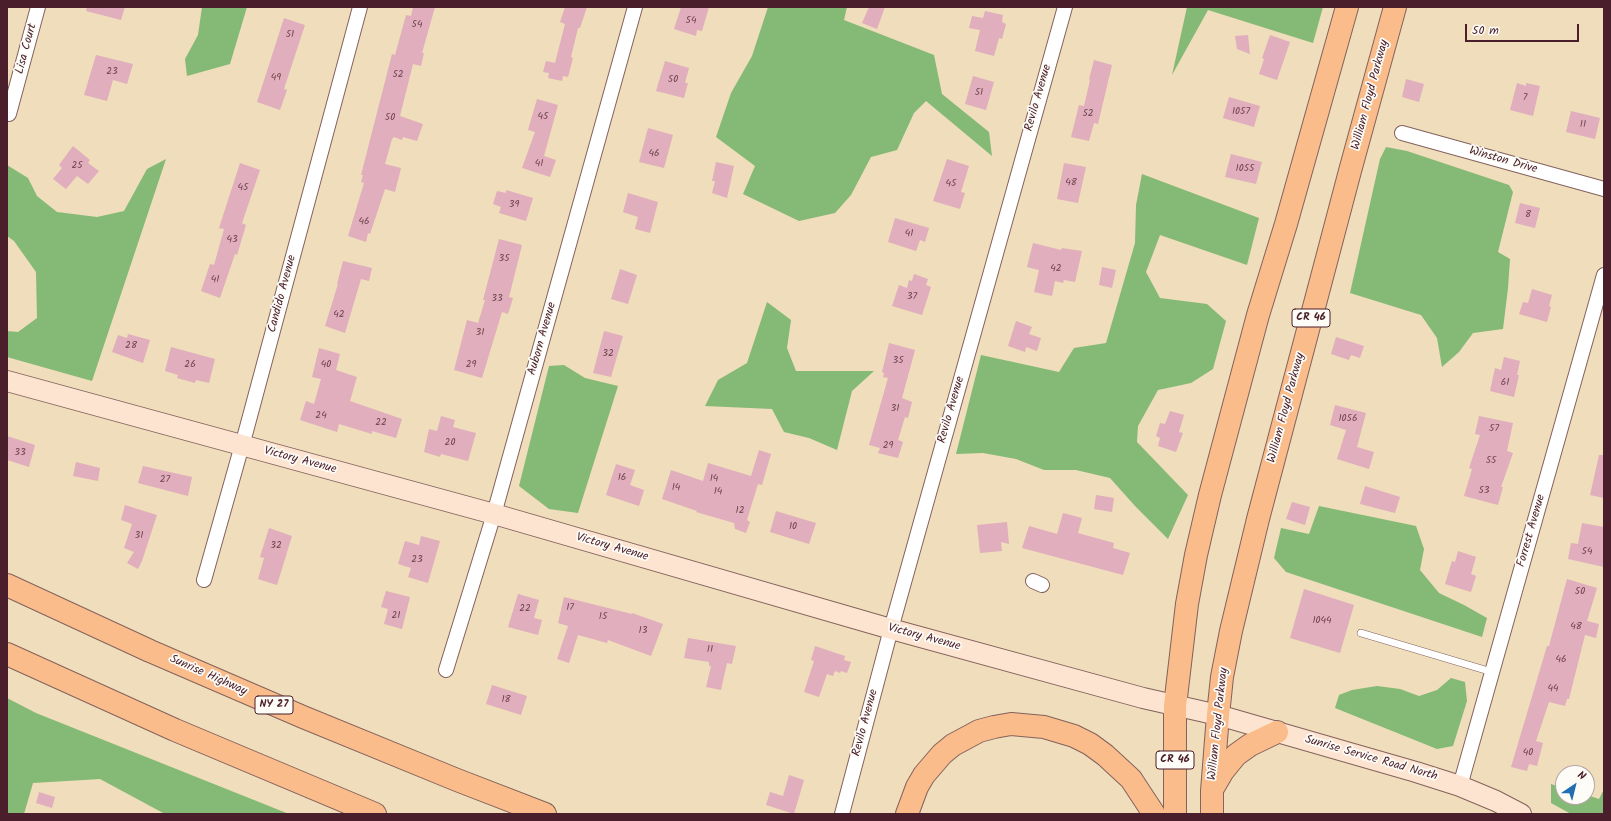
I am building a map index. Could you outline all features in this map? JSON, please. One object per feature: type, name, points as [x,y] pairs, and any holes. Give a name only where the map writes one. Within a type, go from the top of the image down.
[{"type":"highway","name":"CR 46","points":[[1175,814],[1176,706],[1187,604],[1196,555],[1210,495],[1258,314],[1286,224],[1347,7]]},
{"type":"highway","name":"William Floyd Parkway","points":[[1212,814],[1212,791],[1218,716],[1222,677],[1229,639],[1247,561],[1395,7]]},
{"type":"highway","name":"Sunrise Highway","points":[[7,585],[150,651],[303,717],[456,780],[545,814]]},
{"type":"highway","points":[[7,654],[174,730],[375,814]]},
{"type":"highway","points":[[906,814],[917,787],[924,775],[942,754],[953,745],[979,731],[1011,724],[1044,727],[1074,736],[1090,744],[1105,755],[1131,779],[1154,814]]},
{"type":"highway","points":[[1212,791],[1223,771],[1236,755],[1250,745],[1277,732]]},
{"type":"street","name":"Lisa Court","points":[[9,114],[38,7]]},
{"type":"street","name":"Candido Avenue","points":[[204,580],[360,7]]},
{"type":"street","name":"Auborn Avenue","points":[[446,670],[494,514],[635,7]]},
{"type":"street","name":"Revilo Avenue","points":[[842,814],[891,629],[1065,7]]},
{"type":"street","name":"Winston Drive","points":[[1402,132],[1604,189]]},
{"type":"street","name":"Forrest Avenue","points":[[1460,786],[1604,275]]},
{"type":"street","name":"Victory Avenue","points":[[7,381],[494,514],[891,629],[1218,716]]},
{"type":"street","name":"Sunrise Service Road North","points":[[1218,716],[1416,772],[1460,786],[1496,801],[1521,814]]},
{"type":"lane","points":[[1361,633],[1492,672]]},
{"type":"green space","points":[[202,7],[247,7],[230,64],[187,76],[185,59],[198,35]]},
{"type":"green space","points":[[768,7],[847,7],[844,20],[934,55],[942,94],[989,132],[992,156],[926,101],[914,113],[897,150],[871,157],[851,195],[835,213],[799,221],[743,194],[755,166],[716,137],[731,93],[752,56]]},
{"type":"green space","points":[[1187,7],[1323,7],[1313,43],[1208,10],[1172,75]]},
{"type":"green space","points":[[1386,147],[1407,151],[1509,185],[1513,192],[1498,252],[1510,259],[1503,329],[1473,333],[1459,352],[1442,367],[1437,338],[1421,315],[1350,293],[1380,159]]},
{"type":"green space","points":[[166,159],[92,381],[7,357],[7,331],[18,332],[37,318],[36,272],[14,241],[7,236],[7,165],[28,178],[37,196],[57,212],[97,217],[124,211],[147,169]]},
{"type":"green space","points":[[1142,174],[1259,218],[1247,265],[1160,235],[1146,272],[1160,298],[1207,304],[1226,321],[1213,369],[1191,383],[1158,390],[1138,426],[1137,442],[1188,495],[1168,539],[1110,478],[1076,470],[1044,470],[1016,459],[983,453],[956,454],[981,355],[1059,372],[1074,348],[1106,343],[1135,243],[1136,205]]},
{"type":"green space","points":[[767,302],[791,320],[787,348],[796,371],[874,371],[852,391],[837,450],[809,438],[784,432],[772,409],[705,406],[718,380],[747,363]]},
{"type":"green space","points":[[564,365],[585,378],[618,386],[578,513],[549,509],[519,486],[549,366]]},
{"type":"green space","points":[[1319,506],[1416,526],[1424,549],[1420,570],[1439,593],[1487,618],[1482,637],[1286,572],[1274,558],[1281,528],[1309,534]]},
{"type":"green space","points":[[1451,678],[1465,682],[1467,701],[1453,746],[1437,749],[1335,708],[1339,695],[1352,690],[1377,686],[1400,689],[1419,696],[1437,690]]},
{"type":"green space","points":[[7,698],[36,713],[289,814],[165,814],[100,779],[33,783],[24,814],[7,814]]},
{"type":"green space","points":[[1551,784],[1555,785],[1555,805],[1595,805],[1595,798],[1599,799],[1604,789],[1604,814],[1571,814],[1551,803]]},
{"type":"building","points":[[87,7],[125,7],[121,20],[86,11]]},
{"type":"building","points":[[413,7],[435,7],[422,53],[424,53],[421,66],[413,64],[400,116],[423,124],[417,141],[403,137],[402,140],[394,137],[392,139],[385,164],[401,168],[395,192],[385,189],[366,242],[348,236],[364,183],[361,182],[363,175],[361,175],[392,54],[395,55],[406,15],[411,16]]},
{"type":"building","points":[[565,7],[587,7],[580,28],[578,28],[568,77],[563,76],[562,81],[548,78],[549,73],[543,72],[546,61],[555,63],[565,24],[560,22]]},
{"type":"building","points":[[681,7],[709,7],[702,31],[697,30],[696,36],[674,29]]},
{"type":"building","points":[[869,7],[885,7],[877,29],[862,23]]},
{"type":"building","points":[[985,11],[1003,15],[1002,22],[1006,24],[1002,39],[999,38],[994,56],[975,51],[980,30],[969,28],[972,16],[983,18]]},
{"type":"building","points":[[284,18],[305,25],[284,89],[287,90],[280,110],[257,102]]},
{"type":"building","points":[[1248,35],[1250,54],[1237,49],[1235,36]]},
{"type":"building","points":[[1270,35],[1290,42],[1277,80],[1259,74],[1264,59],[1262,58]]},
{"type":"building","points":[[96,55],[133,64],[127,84],[113,80],[107,101],[84,95]]},
{"type":"building","points":[[1094,60],[1112,65],[1098,124],[1094,123],[1089,141],[1071,137],[1079,105],[1084,106]]},
{"type":"building","points":[[665,61],[689,68],[685,83],[688,83],[684,98],[656,91]]},
{"type":"building","points":[[973,76],[994,82],[986,110],[965,104]]},
{"type":"building","points":[[1406,79],[1424,84],[1419,102],[1402,97]]},
{"type":"building","points":[[1517,83],[1526,86],[1526,83],[1540,86],[1533,116],[1510,110]]},
{"type":"building","points":[[1229,97],[1260,106],[1254,127],[1223,118]]},
{"type":"building","points":[[537,99],[558,105],[544,156],[556,160],[550,177],[522,168],[535,132],[528,130]]},
{"type":"building","points":[[1571,111],[1600,118],[1595,139],[1566,132]]},
{"type":"building","points":[[648,128],[673,135],[664,168],[639,162]]},
{"type":"building","points":[[73,146],[90,160],[88,163],[99,171],[88,184],[77,176],[66,189],[53,179],[62,168],[59,165]]},
{"type":"building","points":[[1231,154],[1262,162],[1256,184],[1225,177]]},
{"type":"building","points":[[947,159],[969,166],[961,192],[965,193],[960,209],[933,201]]},
{"type":"building","points":[[716,162],[734,166],[727,198],[712,193],[715,181],[712,181]]},
{"type":"building","points":[[240,163],[260,170],[242,223],[246,225],[237,255],[235,254],[220,298],[201,291],[210,264],[214,265],[224,229],[219,228]]},
{"type":"building","points":[[1064,163],[1086,167],[1078,203],[1057,199]]},
{"type":"building","points":[[506,190],[533,198],[526,221],[499,213],[501,207],[493,204],[497,191],[506,193]]},
{"type":"building","points":[[628,193],[658,202],[650,233],[635,229],[638,217],[623,212]]},
{"type":"building","points":[[1520,203],[1540,208],[1535,228],[1515,223]]},
{"type":"building","points":[[895,218],[929,228],[925,242],[920,240],[916,251],[888,242]]},
{"type":"building","points":[[499,239],[522,245],[509,297],[513,298],[508,314],[502,312],[482,378],[454,370],[467,320],[478,323],[485,300],[483,300]]},
{"type":"building","points":[[1033,243],[1061,250],[1062,248],[1082,251],[1075,282],[1064,280],[1063,283],[1055,281],[1052,296],[1034,292],[1039,270],[1027,267]]},
{"type":"building","points":[[343,261],[372,268],[369,281],[361,279],[345,333],[325,326],[338,284]]},
{"type":"building","points":[[1102,267],[1116,270],[1112,288],[1099,285]]},
{"type":"building","points":[[620,269],[637,275],[628,304],[611,299]]},
{"type":"building","points":[[914,274],[928,279],[926,285],[931,287],[922,315],[892,306],[899,285],[907,288],[909,280],[912,281]]},
{"type":"building","points":[[1532,289],[1552,295],[1549,306],[1551,307],[1547,322],[1519,314],[1523,302],[1528,303]]},
{"type":"building","points":[[1016,321],[1032,327],[1029,334],[1041,338],[1037,351],[1026,347],[1025,352],[1008,346]]},
{"type":"building","points":[[604,331],[623,336],[611,377],[593,373]]},
{"type":"building","points":[[128,334],[150,340],[143,363],[112,352],[118,335],[127,338]]},
{"type":"building","points":[[1336,337],[1364,346],[1360,358],[1351,355],[1349,360],[1331,354]]},
{"type":"building","points":[[889,343],[915,350],[902,398],[912,402],[908,418],[905,417],[898,440],[903,442],[898,458],[878,453],[880,448],[869,445],[888,378],[883,377],[884,373],[882,372]]},
{"type":"building","points":[[171,347],[215,359],[209,383],[196,380],[195,383],[177,378],[178,375],[165,371]]},
{"type":"building","points":[[319,348],[340,354],[336,370],[357,377],[350,401],[402,419],[396,438],[372,431],[372,434],[339,424],[337,432],[300,420],[306,401],[314,404],[321,379],[312,377]]},
{"type":"building","points":[[1504,357],[1520,361],[1517,375],[1519,375],[1514,397],[1490,391],[1495,368],[1501,370]]},
{"type":"building","points":[[1335,405],[1366,413],[1357,447],[1374,452],[1369,469],[1337,459],[1346,430],[1330,425]]},
{"type":"building","points":[[1170,411],[1184,415],[1179,432],[1183,433],[1176,452],[1158,446],[1160,438],[1156,436],[1160,423],[1165,424]]},
{"type":"building","points":[[441,416],[455,420],[453,427],[476,433],[468,461],[441,454],[440,457],[424,452],[429,429],[437,431]]},
{"type":"building","points":[[1479,416],[1513,423],[1507,451],[1513,453],[1501,487],[1503,487],[1498,505],[1464,496],[1472,469],[1469,468],[1480,435],[1475,434]]},
{"type":"building","points":[[7,436],[35,445],[29,467],[7,460]]},
{"type":"building","points":[[759,450],[771,454],[762,485],[758,484],[747,520],[750,522],[746,533],[735,529],[734,523],[696,512],[697,511],[662,499],[671,470],[703,481],[708,463],[751,476]]},
{"type":"building","points":[[1599,455],[1604,455],[1604,498],[1590,495]]},
{"type":"building","points":[[76,462],[100,468],[98,481],[73,476]]},
{"type":"building","points":[[616,464],[635,470],[630,485],[644,490],[639,506],[606,495]]},
{"type":"building","points":[[143,466],[192,477],[188,496],[138,483]]},
{"type":"building","points":[[1365,486],[1400,497],[1395,513],[1360,504]]},
{"type":"building","points":[[1096,495],[1114,498],[1112,512],[1094,509]]},
{"type":"building","points":[[1292,502],[1310,507],[1305,525],[1286,519]]},
{"type":"building","points":[[125,505],[157,515],[138,569],[127,563],[134,552],[124,548],[132,524],[121,520]]},
{"type":"building","points":[[776,511],[816,523],[809,544],[770,532]]},
{"type":"building","points":[[1063,513],[1082,518],[1078,533],[1114,543],[1113,548],[1130,553],[1123,575],[1022,548],[1029,526],[1057,534]]},
{"type":"building","points":[[1007,522],[1009,544],[1001,542],[1002,551],[980,553],[977,525]]},
{"type":"building","points":[[1582,523],[1604,527],[1604,567],[1568,559],[1571,543],[1578,544]]},
{"type":"building","points":[[269,528],[292,536],[277,585],[258,579],[264,558],[260,557]]},
{"type":"building","points":[[421,536],[440,541],[428,583],[408,577],[411,568],[398,564],[405,541],[419,545]]},
{"type":"building","points":[[1458,551],[1476,557],[1471,574],[1476,576],[1471,592],[1445,584],[1452,561],[1455,562]]},
{"type":"building","points":[[1567,579],[1597,588],[1587,621],[1599,624],[1596,638],[1585,635],[1569,699],[1567,699],[1565,706],[1549,702],[1536,741],[1543,743],[1537,766],[1529,764],[1527,771],[1511,767],[1547,646],[1549,646]]},
{"type":"building","points":[[1304,589],[1354,605],[1340,653],[1290,638]]},
{"type":"building","points":[[386,591],[410,597],[402,629],[384,624],[388,609],[381,607]]},
{"type":"building","points":[[518,594],[539,600],[534,618],[542,620],[538,635],[508,627]]},
{"type":"building","points":[[564,597],[632,613],[663,624],[651,656],[608,640],[607,643],[578,635],[569,663],[557,659],[568,626],[558,623]]},
{"type":"building","points":[[688,638],[736,646],[732,664],[727,663],[721,690],[706,687],[711,666],[709,666],[709,662],[684,658]]},
{"type":"building","points":[[815,646],[845,656],[844,660],[851,662],[847,673],[835,671],[833,676],[827,674],[819,697],[804,692],[814,661],[811,660]]},
{"type":"building","points":[[492,685],[527,696],[521,715],[486,704]]},
{"type":"building","points":[[789,775],[804,780],[794,814],[766,805],[770,792],[783,796]]},
{"type":"building","points":[[39,792],[55,797],[52,808],[36,803]]}]
